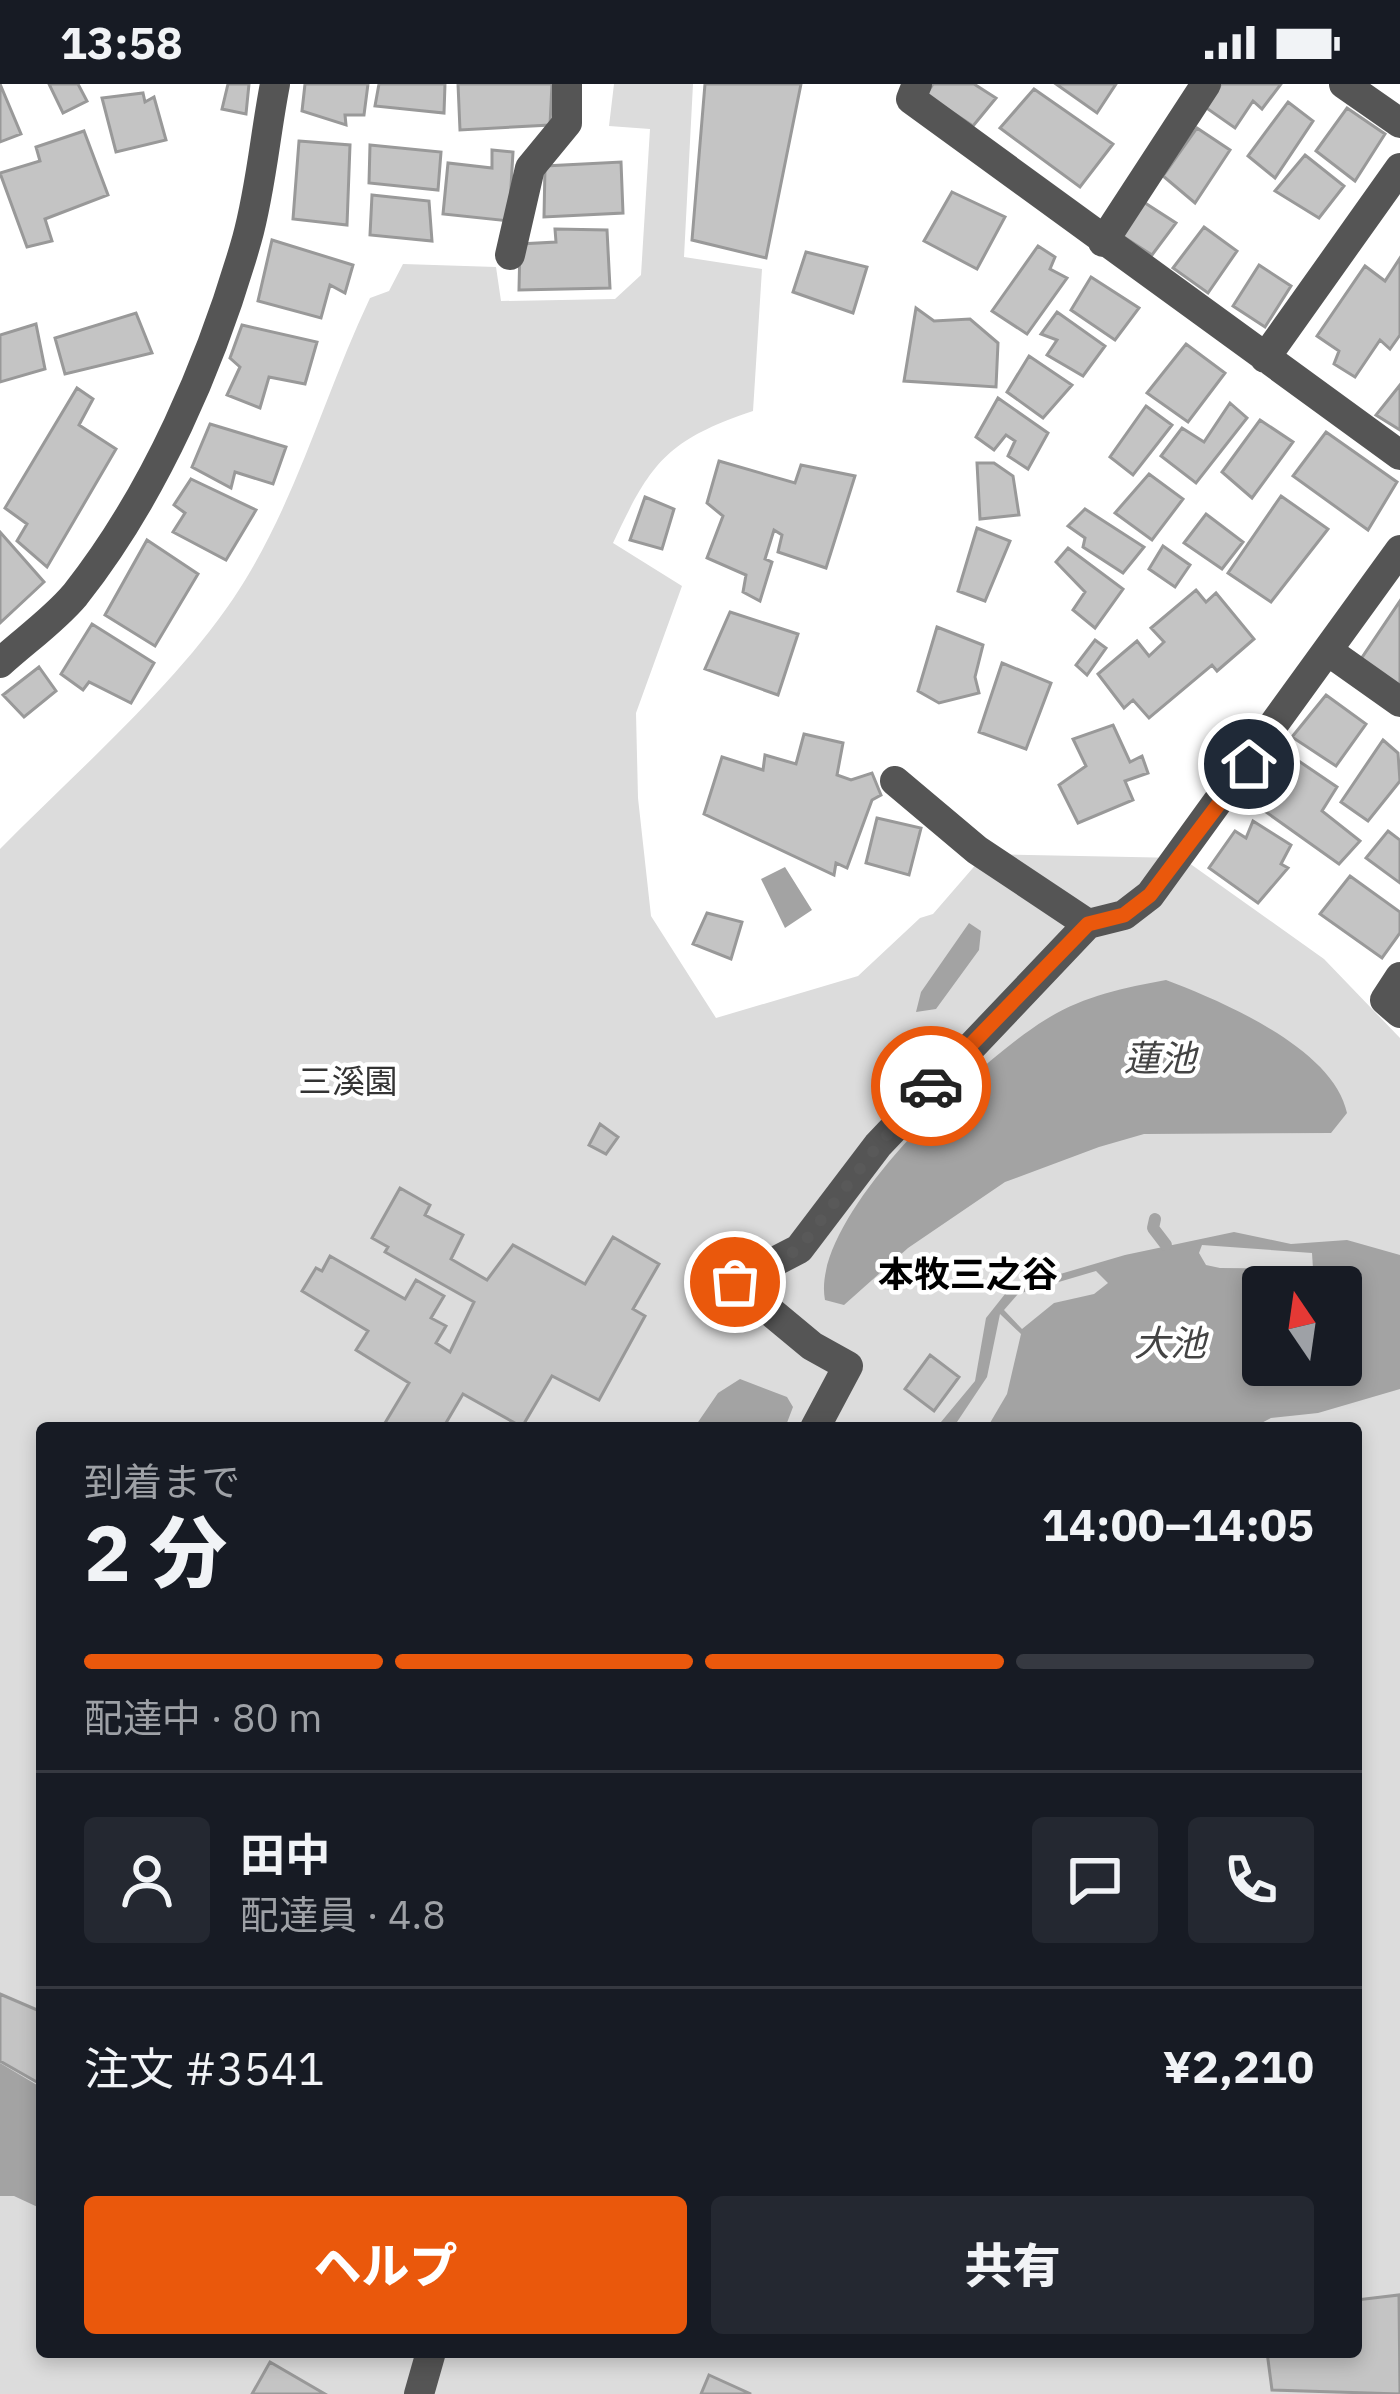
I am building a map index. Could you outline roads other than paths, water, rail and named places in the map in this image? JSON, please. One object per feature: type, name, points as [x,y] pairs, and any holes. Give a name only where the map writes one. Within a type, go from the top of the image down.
[{"type":"street","points":[[0,663],[73,597],[136,504],[170,435],[226,304],[248,234],[275,84]]},
{"type":"street","points":[[509,255],[530,168],[567,123],[567,84]]},
{"type":"street","points":[[917,84],[911,100],[1400,455]]},
{"type":"street","points":[[1103,242],[1206,84]]},
{"type":"street","points":[[1344,84],[1400,123]]},
{"type":"street","points":[[1264,358],[1400,169]]},
{"type":"street","points":[[818,1422],[848,1366],[794,1334],[735,1282],[799,1249],[878,1145],[1088,924],[1124,915],[1150,895],[1196,838],[1400,550]]},
{"type":"street","points":[[1328,651],[1400,702]]},
{"type":"street","points":[[895,781],[1012,876],[1088,924]]},
{"type":"street","points":[[1400,977],[1385,1000],[1400,1012]]},
{"type":"street","points":[[418,2394],[429,2358]]},
{"type":"water","points":[[785,867],[812,910],[785,928],[761,879]]},
{"type":"water","points":[[969,923],[981,931],[979,950],[936,1009],[916,1012],[921,992]]},
{"type":"water","name":"蓮池","points":[[1166,980],[1245,1015],[1321,1068],[1338,1090],[1347,1113],[1331,1133],[1144,1134],[1099,1147],[1005,1182],[908,1248],[844,1305],[825,1300],[827,1266],[843,1227],[870,1185],[943,1104],[1016,1040],[1059,1012],[1104,994]]},
{"type":"water","name":"大池","points":[[1234,1232],[1291,1244],[1347,1240],[1400,1255],[1400,1389],[1318,1413],[1263,1422],[991,1422],[1007,1394],[1021,1334],[1000,1314],[987,1377],[957,1422],[941,1422],[975,1381],[986,1318],[1009,1289],[1125,1255]],"holes":[[[1096,1271],[1108,1283],[1094,1294],[1054,1303],[1022,1329],[1004,1310],[1018,1294]]]},
{"type":"water","points":[[740,1379],[787,1397],[793,1407],[787,1422],[698,1422],[718,1393]]},
{"type":"water","points":[[0,2063],[36,2084],[36,2206],[14,2196],[0,2196]]},
{"type":"waterway","points":[[1155,1219],[1153,1228],[1166,1245]]},
{"type":"district","name":"本牧三之谷","points":[[968,1274]]},
{"type":"park label","name":"三溪園","points":[[348,1081]]}]
